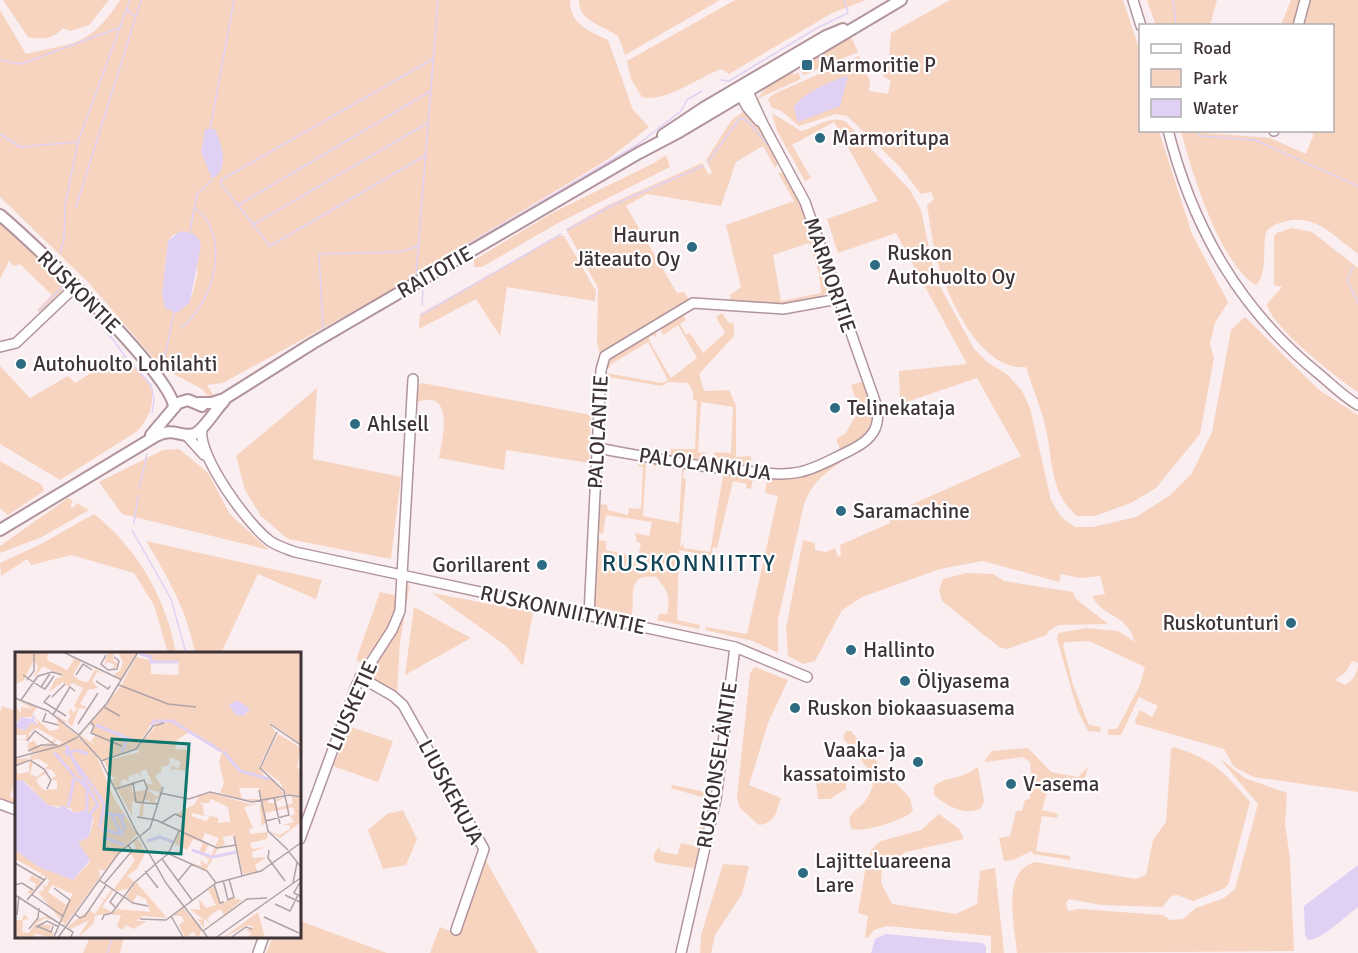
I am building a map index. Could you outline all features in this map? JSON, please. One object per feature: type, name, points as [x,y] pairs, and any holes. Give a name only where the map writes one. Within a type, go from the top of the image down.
[{"type":"main road","name":"RAITOTIE","points":[[196,402],[212,404],[232,393],[313,343],[639,153],[677,125],[743,90],[826,36],[869,19],[901,0]]},
{"type":"main road","name":"RUSKONTIE","points":[[0,215],[76,286],[154,373],[169,391],[173,410]]},
{"type":"main road","name":"RUSKONTIE","points":[[154,373],[196,402]]},
{"type":"main road","name":"RAITOTIE","points":[[203,426],[232,393]]},
{"type":"main road","points":[[2,526],[141,446],[165,432],[183,434],[203,426],[205,412],[196,402],[183,401],[141,446]]},
{"type":"main road","points":[[173,410],[172,424],[183,434]]},
{"type":"street","points":[[1133,0],[1140,24]]},
{"type":"street","points":[[1299,24],[1305,0]]},
{"type":"street","name":"MARMORITIE","points":[[743,90],[747,107],[762,124],[805,202],[878,410],[875,432]]},
{"type":"street","points":[[1169,132],[1202,229],[1238,288],[1285,346],[1358,405]]},
{"type":"street","points":[[0,347],[16,343],[76,286]]},
{"type":"street","name":"PALOLANTIE","points":[[589,615],[601,370],[603,360],[609,352],[693,303],[783,309],[838,299]]},
{"type":"street","name":"LIUSKETIE","points":[[302,834],[360,677],[397,621],[404,576],[413,379]]},
{"type":"street","name":"RUSKONNIITYNTIE","points":[[203,426],[201,441],[244,515],[271,542],[295,552],[735,647],[807,677]]},
{"type":"street","name":"PALOLANKUJA","points":[[597,448],[716,469],[777,475],[801,472],[823,464],[863,444],[875,432]]},
{"type":"street","name":"RUSKONNIITYNTIE","points":[[183,434],[213,465]]},
{"type":"street","name":"RUSKONSELÄNTIE","points":[[681,953],[716,799],[735,647]]},
{"type":"street","name":"LIUSKEKUJA","points":[[360,677],[393,696],[403,705],[484,849],[456,930]]},
{"type":"street","points":[[0,804],[15,810]]},
{"type":"street","points":[[258,953],[263,938]]},
{"type":"green space","points":[[3,0],[109,0],[89,25],[70,31],[63,28],[47,38],[38,38],[28,37]]},
{"type":"green space","points":[[120,0],[570,0],[573,15],[577,21],[587,30],[608,40],[633,110],[649,127],[607,160],[374,300],[223,383],[207,385],[216,399],[213,401],[202,389],[161,367],[89,283],[0,197],[0,10],[26,54],[80,40],[90,35]],"holes":[[[184,231],[196,259],[196,280],[190,302],[165,308],[162,295],[168,241],[173,235]]]},
{"type":"green space","points":[[579,0],[720,0],[625,55],[618,36],[587,18],[580,7]]},
{"type":"green space","points":[[735,0],[866,0],[832,13],[729,74],[722,69],[672,93],[651,98],[642,97],[631,79],[627,61]]},
{"type":"green space","points":[[950,0],[1123,0],[1139,48],[1139,132],[1159,132],[1192,234],[1228,302],[1215,323],[1210,344],[1214,358],[1200,434],[1156,488],[1131,503],[1095,516],[1077,516],[1061,497],[1043,418],[1026,367],[1010,365],[995,358],[981,345],[968,329],[949,293],[932,239],[927,205],[934,199],[931,192],[921,194],[900,167],[847,116],[836,114],[799,126],[780,110],[772,108],[768,99],[774,94],[859,56],[870,81],[869,91],[888,94],[891,81],[883,76],[880,67],[889,59],[891,33]]},
{"type":"green space","points":[[1147,0],[1217,0],[1210,24],[1155,24]]},
{"type":"green space","points":[[1291,0],[1358,0],[1358,254],[1316,224],[1307,221],[1287,221],[1273,226],[1266,232],[1262,274],[1256,285],[1230,258],[1219,238],[1200,192],[1181,132],[1270,138],[1306,154],[1314,134],[1309,132],[1334,132],[1334,24],[1281,24]]},
{"type":"green space","points":[[847,37],[852,39],[858,52],[804,75],[801,71],[811,65],[809,62]]},
{"type":"green space","points":[[792,72],[794,75],[798,72],[801,79],[757,99],[769,84]]},
{"type":"green space","points":[[744,111],[760,128],[779,162],[775,168],[763,146],[736,162],[721,206],[647,194],[626,206],[677,293],[684,292],[688,298],[686,303],[600,354],[597,343],[598,288],[566,229],[608,205],[702,163],[709,175],[712,172],[706,160],[731,121]]},
{"type":"green space","points":[[772,113],[801,131],[829,121],[846,122],[910,190],[921,210],[935,277],[974,349],[987,362],[1008,375],[1022,391],[1030,408],[1051,500],[1061,517],[1075,527],[1093,527],[1136,517],[1169,496],[1192,473],[1212,432],[1231,330],[1245,317],[1319,390],[1358,415],[1358,663],[1352,661],[1346,672],[1335,680],[1345,685],[1353,678],[1358,667],[1358,792],[1254,777],[1234,767],[1224,749],[1136,724],[1135,720],[1140,710],[1152,717],[1158,706],[1139,697],[1121,735],[1108,735],[1108,729],[1117,729],[1140,685],[1145,667],[1089,641],[1065,642],[1063,645],[1073,685],[1089,725],[1101,727],[1100,732],[1088,731],[1077,709],[1057,639],[1058,633],[1086,628],[1118,631],[1135,642],[1126,625],[1097,604],[1092,596],[1105,594],[1100,576],[1080,578],[1061,574],[1059,582],[983,561],[940,569],[862,597],[842,610],[815,661],[803,664],[788,656],[786,628],[803,540],[815,543],[815,550],[826,552],[835,548],[838,557],[841,555],[840,545],[890,523],[888,515],[1021,456],[977,378],[900,404],[899,371],[967,364],[896,233],[838,253],[827,219],[878,201],[834,122],[792,145],[811,178],[805,181],[777,131]]},
{"type":"green space","points":[[666,155],[670,167],[558,223],[482,267],[474,267],[474,260],[554,212]]},
{"type":"green space","points":[[778,173],[785,173],[802,203],[829,283],[828,291],[821,297],[797,303],[768,305],[731,303],[730,295],[741,287],[726,225],[794,201]],"holes":[[[809,243],[819,273],[821,293],[781,301],[773,255]]]},
{"type":"green space","points":[[0,220],[67,285],[41,313],[37,310],[52,295],[20,264],[14,266],[9,261],[0,279]]},
{"type":"green space","points":[[1292,228],[1312,232],[1358,268],[1358,392],[1292,338],[1271,314],[1267,304],[1282,287],[1274,285],[1274,236]]},
{"type":"green space","points":[[558,236],[564,236],[596,291],[595,301],[507,287],[500,336],[476,299],[419,329],[420,314]]},
{"type":"green space","points":[[682,313],[686,320],[680,324],[686,335],[690,333],[703,353],[725,333],[716,317],[722,313],[728,322],[734,324],[734,336],[699,374],[704,391],[729,390],[736,406],[736,457],[751,456],[750,467],[712,462],[715,452],[731,453],[733,407],[701,402],[698,452],[706,453],[704,461],[670,456],[671,449],[695,449],[697,401],[693,399],[693,392],[688,383],[668,382],[662,386],[608,377],[607,392],[603,390],[606,373],[662,383],[668,380],[648,342],[610,365],[610,368],[604,367],[608,358],[655,331],[657,338],[653,335],[649,338],[650,342],[671,378],[697,358],[678,325],[663,335],[660,328]]},
{"type":"green space","points":[[118,356],[122,356],[141,373],[151,390],[149,412],[136,432],[60,480],[0,444],[0,366],[30,398],[68,376],[75,383]]},
{"type":"green space","points":[[862,382],[872,402],[872,426],[864,438],[843,450],[840,449],[836,439],[845,434],[859,410],[851,385]]},
{"type":"green space","points":[[422,383],[591,415],[589,463],[506,450],[504,470],[439,458],[444,428],[443,412],[440,405],[433,400],[415,402],[416,387]]},
{"type":"green space","points":[[317,388],[313,459],[401,477],[391,559],[288,539],[261,516],[245,490],[236,456]]},
{"type":"green space","points":[[179,449],[208,473],[230,514],[269,550],[122,514],[99,482],[163,450]]},
{"type":"green space","points":[[639,459],[646,462],[643,516],[679,523],[682,470],[654,466],[652,461],[711,469],[712,473],[684,469],[683,478],[686,479],[680,548],[684,542],[683,548],[710,552],[723,476],[718,473],[720,471],[748,475],[753,478],[751,489],[746,488],[747,484],[733,481],[717,548],[713,547],[711,556],[679,550],[677,620],[700,625],[699,629],[657,620],[659,614],[667,614],[669,603],[665,590],[656,577],[640,578],[636,582],[632,615],[593,606],[597,540],[606,541],[606,550],[638,557],[641,543],[637,542],[635,533],[649,536],[652,522],[606,515],[603,534],[596,532],[599,504],[607,505],[608,510],[628,515],[629,508],[641,509],[643,467],[638,466]]},
{"type":"green space","points":[[0,461],[42,485],[44,491],[8,515],[0,508]]},
{"type":"green space","points":[[837,461],[840,463],[818,480],[804,504],[778,620],[778,653],[753,641],[705,630],[706,627],[747,634],[778,496],[765,493],[767,480]]},
{"type":"green space","points":[[68,498],[73,501],[70,506],[73,508],[77,503],[89,510],[42,537],[0,553],[0,546]]},
{"type":"green space","points":[[94,514],[124,543],[148,576],[165,613],[176,652],[168,652],[154,605],[134,573],[71,555],[31,565],[27,559],[1,576],[0,563],[41,544]]},
{"type":"green space","points":[[146,541],[322,580],[316,599],[258,574],[221,652],[195,652],[187,623],[162,568]]},
{"type":"green space","points":[[966,573],[993,574],[1004,581],[1073,592],[1075,598],[1108,624],[1059,625],[1048,631],[1047,635],[1007,649],[999,647],[942,601],[939,590],[943,579]]},
{"type":"green space","points":[[410,583],[400,642],[397,694],[370,678],[368,673],[404,609],[406,589]]},
{"type":"green space","points":[[380,592],[398,596],[396,606],[384,632],[362,663],[356,660]]},
{"type":"green space","points":[[432,593],[533,612],[523,666],[506,646]]},
{"type":"green space","points":[[414,607],[471,638],[405,675]]},
{"type":"green space","points":[[755,667],[788,680],[768,723],[749,785],[781,798],[772,820],[759,825],[740,808],[737,798],[750,673]]},
{"type":"green space","points":[[2,706],[15,711],[15,780],[10,797],[15,799],[15,806],[0,800],[0,712]]},
{"type":"green space","points":[[347,722],[352,722],[351,727],[393,741],[378,782],[333,766],[345,740],[343,739]]},
{"type":"green space","points":[[846,731],[851,731],[878,763],[870,771],[843,738]]},
{"type":"green space","points":[[1174,747],[1209,762],[1250,802],[1228,885],[1193,901],[1177,895],[1171,896],[1163,907],[1101,905],[1069,899],[1066,903],[1068,911],[1079,909],[1163,915],[1170,920],[1183,919],[1196,908],[1224,898],[1235,889],[1258,804],[1219,758],[1245,778],[1287,793],[1285,824],[1290,859],[1294,951],[1017,953],[1012,900],[1018,876],[1025,867],[1036,862],[1136,879],[1146,875],[1153,840],[1166,822],[1171,749]]},
{"type":"green space","points":[[1028,748],[1051,772],[1078,777],[1088,767],[1083,786],[1050,781],[1042,810],[1058,814],[1057,818],[1042,816],[1036,851],[1070,856],[1070,860],[1033,854],[1032,851],[1013,860],[1004,861],[999,838],[1010,836],[1016,811],[1022,811],[1025,800],[1029,799],[1035,777],[1031,776],[1030,762],[1023,757],[985,762],[985,760],[992,751]]},
{"type":"green space","points":[[881,767],[910,798],[913,811],[909,815],[884,825],[852,829],[849,820],[867,798],[873,785],[870,777]]},
{"type":"green space","points":[[978,767],[984,801],[981,808],[969,811],[956,809],[934,795],[934,786],[938,783],[964,775]]},
{"type":"green space","points":[[837,770],[846,782],[846,789],[830,799],[818,799],[816,782],[823,782],[824,774],[832,774]]},
{"type":"green space","points":[[672,785],[714,794],[697,867],[694,868],[658,863],[654,860],[654,854],[660,846],[660,851],[677,855],[681,843],[695,846],[705,798],[671,788]]},
{"type":"green space","points":[[403,810],[417,839],[406,865],[383,869],[368,830],[387,814]]},
{"type":"green space","points":[[939,814],[959,829],[964,839],[906,852],[882,867],[881,883],[892,904],[956,914],[977,904],[980,871],[995,868],[1004,953],[991,953],[991,936],[887,926],[874,930],[868,938],[865,937],[868,916],[858,913],[867,859],[872,849],[881,841],[921,830]]},
{"type":"green space","points":[[485,859],[538,953],[430,953],[440,927],[459,934]]},
{"type":"green space","points":[[723,864],[749,866],[742,894],[715,935],[711,953],[700,953],[701,935]]},
{"type":"green space","points":[[302,922],[387,953],[266,953],[273,938],[302,938]]},
{"type":"green space","points":[[89,938],[124,938],[120,953],[83,953]]},
{"type":"water","points":[[848,76],[840,106],[798,122],[794,108],[802,98],[826,84]]},
{"type":"water","points":[[205,129],[215,129],[223,156],[221,169],[212,179],[201,152]]},
{"type":"water","points":[[179,232],[193,234],[201,245],[190,302],[177,313],[165,308],[162,295],[168,241]]},
{"type":"water","points":[[1358,865],[1358,907],[1326,932],[1308,940],[1305,935],[1304,906]]},
{"type":"water","points":[[886,934],[982,943],[986,946],[986,953],[871,953],[875,939]]},
{"type":"waterway","points":[[60,253],[64,239],[65,205],[78,142],[130,0]]},
{"type":"waterway","points":[[76,207],[141,0]]},
{"type":"waterway","points":[[210,129],[234,0]]},
{"type":"waterway","points":[[416,275],[438,0]]},
{"type":"waterway","points":[[721,80],[729,81],[817,28],[848,13],[844,0]]},
{"type":"waterway","points":[[1173,0],[1176,24]]},
{"type":"waterway","points":[[127,9],[134,16]]},
{"type":"waterway","points":[[0,60],[21,64],[121,27]]},
{"type":"waterway","points":[[426,155],[270,246],[221,184],[221,180],[433,59]]},
{"type":"waterway","points":[[430,267],[637,145],[681,111],[687,100],[702,91]]},
{"type":"waterway","points":[[237,206],[429,92]]},
{"type":"waterway","points":[[708,162],[740,118],[748,121],[767,144]]},
{"type":"waterway","points":[[254,224],[426,124]]},
{"type":"waterway","points":[[1197,132],[1200,136],[1255,140],[1358,186]]},
{"type":"waterway","points":[[0,134],[20,147],[76,142]]},
{"type":"waterway","points":[[567,230],[615,204],[703,166]]},
{"type":"waterway","points":[[190,231],[197,194],[212,180]]},
{"type":"waterway","points":[[181,328],[202,303],[210,287],[216,252],[207,220],[195,208]]},
{"type":"waterway","points":[[0,223],[20,240]]},
{"type":"waterway","points":[[421,315],[561,234]]},
{"type":"waterway","points":[[323,329],[319,254],[400,252],[419,246]]},
{"type":"waterway","points":[[1353,267],[1347,280],[1358,303]]},
{"type":"waterway","points":[[64,282],[64,287]]},
{"type":"waterway","points":[[39,311],[63,286]]},
{"type":"waterway","points":[[422,305],[423,289]]},
{"type":"waterway","points":[[86,304],[125,356],[151,385],[154,400],[152,413]]},
{"type":"waterway","points":[[164,361],[174,312]]},
{"type":"waterway","points":[[139,489],[147,454]]},
{"type":"waterway","points":[[134,523],[138,496]]},
{"type":"waterway","points":[[132,530],[171,599],[186,652]]},
{"type":"waterway","points":[[107,953],[112,938]]},
{"type":"place","name":"Marmoritie P","points":[[807,65]]},
{"type":"place","name":"Marmoritupa","points":[[820,138]]},
{"type":"place","name":"Haurun Jäteauto Oy","points":[[692,247]]},
{"type":"place","name":"Ruskon Autohuolto Oy","points":[[875,265]]},
{"type":"place","name":"Autohuolto Lohilahti","points":[[21,364]]},
{"type":"place","name":"Telinekataja","points":[[835,408]]},
{"type":"place","name":"Ahlsell","points":[[355,424]]},
{"type":"place","name":"Saramachine","points":[[841,511]]},
{"type":"place","name":"Gorillarent","points":[[542,565]]},
{"type":"place","name":"Ruskotunturi","points":[[1291,623]]},
{"type":"place","name":"Hallinto","points":[[851,650]]},
{"type":"place","name":"Öljyasema","points":[[905,681]]},
{"type":"place","name":"Ruskon biokaasuasema","points":[[795,708]]},
{"type":"place","name":"Vaaka- ja kassatoimisto","points":[[918,762]]},
{"type":"place","name":"V-asema","points":[[1011,784]]},
{"type":"place","name":"Lajitteluareena Lare","points":[[803,873]]},
{"type":"district","name":"RUSKONNIITTY","points":[[689,563]]}]
